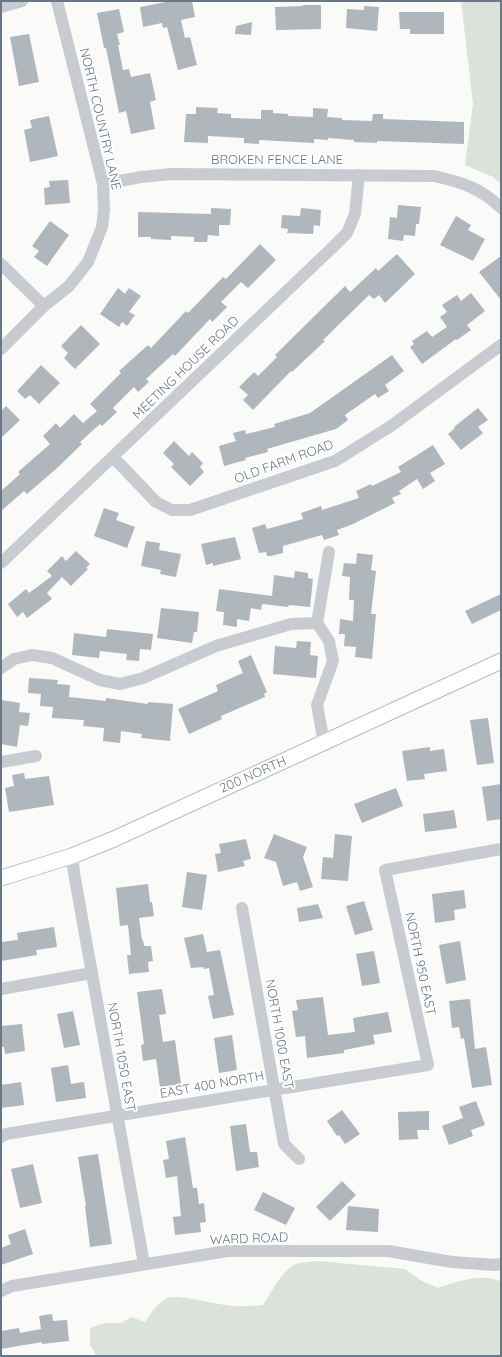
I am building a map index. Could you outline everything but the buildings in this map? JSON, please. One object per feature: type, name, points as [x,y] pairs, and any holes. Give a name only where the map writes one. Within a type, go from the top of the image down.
[{"type":"main road","name":"200 NORTH","points":[[1,878],[72,856],[114,840],[501,661]]},
{"type":"street","points":[[1,7],[22,1]]},
{"type":"street","name":"NORTH COUNTRY LANE","points":[[1,349],[44,306],[69,286],[88,262],[102,227],[104,210],[103,184],[57,1]]},
{"type":"street","name":"BROKEN FENCE LANE","points":[[103,184],[172,174],[434,176],[473,187],[491,198],[501,208]]},
{"type":"street","name":"MEETING HOUSE ROAD","points":[[1,564],[327,253],[347,232],[355,214],[359,175]]},
{"type":"street","points":[[1,264],[44,306]]},
{"type":"street","name":"OLD FARM ROAD","points":[[113,457],[156,502],[172,510],[190,510],[335,461],[391,426],[501,345]]},
{"type":"street","points":[[324,743],[317,705],[333,661],[328,642],[318,623],[329,552]]},
{"type":"street","points":[[1,668],[14,659],[32,655],[52,658],[100,680],[120,684],[143,678],[216,646],[291,624],[318,623]]},
{"type":"street","points":[[1,762],[36,756]]},
{"type":"street","name":"NORTH 950 EAST","points":[[428,1065],[385,870],[501,849]]},
{"type":"street","name":"NORTH 1050 EAST","points":[[72,856],[144,1264]]},
{"type":"street","name":"NORTH 1000 EAST","points":[[242,908],[284,1144],[299,1159]]},
{"type":"street","points":[[1,989],[92,973]]},
{"type":"street","name":"EAST 400 NORTH","points":[[1,1137],[6,1134],[118,1115],[428,1065]]},
{"type":"street","name":"WARD ROAD","points":[[1,1291],[12,1286],[227,1251],[388,1251],[452,1262],[495,1265],[501,1264]]},
{"type":"shaded area","points":[[461,1],[501,1],[501,184],[493,177],[465,165],[473,104]]},
{"type":"shaded area","points":[[318,1261],[405,1269],[422,1281],[438,1288],[452,1283],[478,1278],[494,1279],[501,1282],[501,1356],[97,1356],[90,1345],[90,1328],[105,1323],[121,1323],[131,1317],[145,1322],[157,1305],[172,1297],[235,1306],[263,1305],[277,1282],[291,1267],[298,1263]]}]
